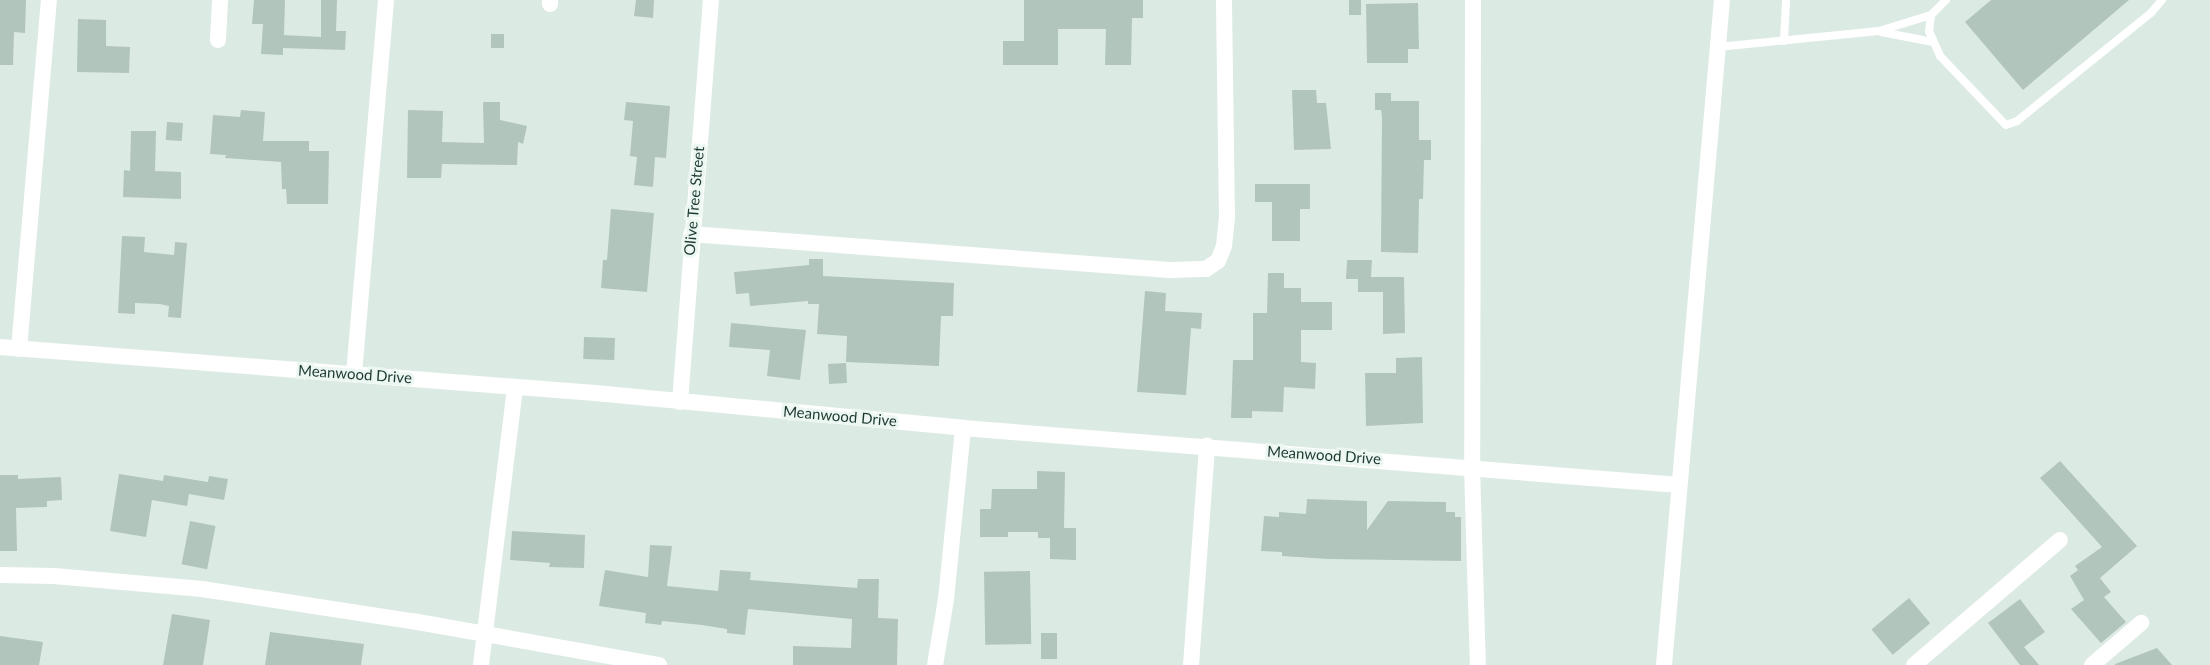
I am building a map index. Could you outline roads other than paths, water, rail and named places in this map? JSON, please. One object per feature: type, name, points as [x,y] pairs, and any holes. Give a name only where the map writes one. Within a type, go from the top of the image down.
[{"type":"street","points":[[19,349],[49,0]]},
{"type":"street","points":[[218,40],[220,0]]},
{"type":"street","points":[[354,374],[386,0]]},
{"type":"street","name":"Olive Tree Street","points":[[680,402],[691,234],[711,0]]},
{"type":"street","points":[[691,234],[1173,270],[1206,269],[1218,261],[1224,246],[1227,218],[1224,0]]},
{"type":"street","points":[[1473,0],[1472,467],[1478,665]]},
{"type":"street","points":[[1664,665],[1722,0]]},
{"type":"street","name":"Meanwood Drive","points":[[0,347],[515,387],[963,428],[1679,485]]},
{"type":"street","points":[[481,665],[515,387]]},
{"type":"street","points":[[935,665],[946,599],[963,428]]},
{"type":"street","points":[[1191,665],[1207,447]]},
{"type":"street","points":[[1914,665],[2060,540]]},
{"type":"street","points":[[0,576],[54,576],[202,589],[309,604],[659,665]]},
{"type":"street","points":[[2092,665],[2141,623]]},
{"type":"lane","points":[[1784,41],[1786,0]]},
{"type":"lane","points":[[1718,47],[1879,32],[1931,15],[1946,0]]},
{"type":"lane","points":[[1931,15],[1929,32],[1940,56],[2006,125],[2017,121],[2151,13],[2162,0]]},
{"type":"lane","points":[[1879,32],[1933,42]]}]
